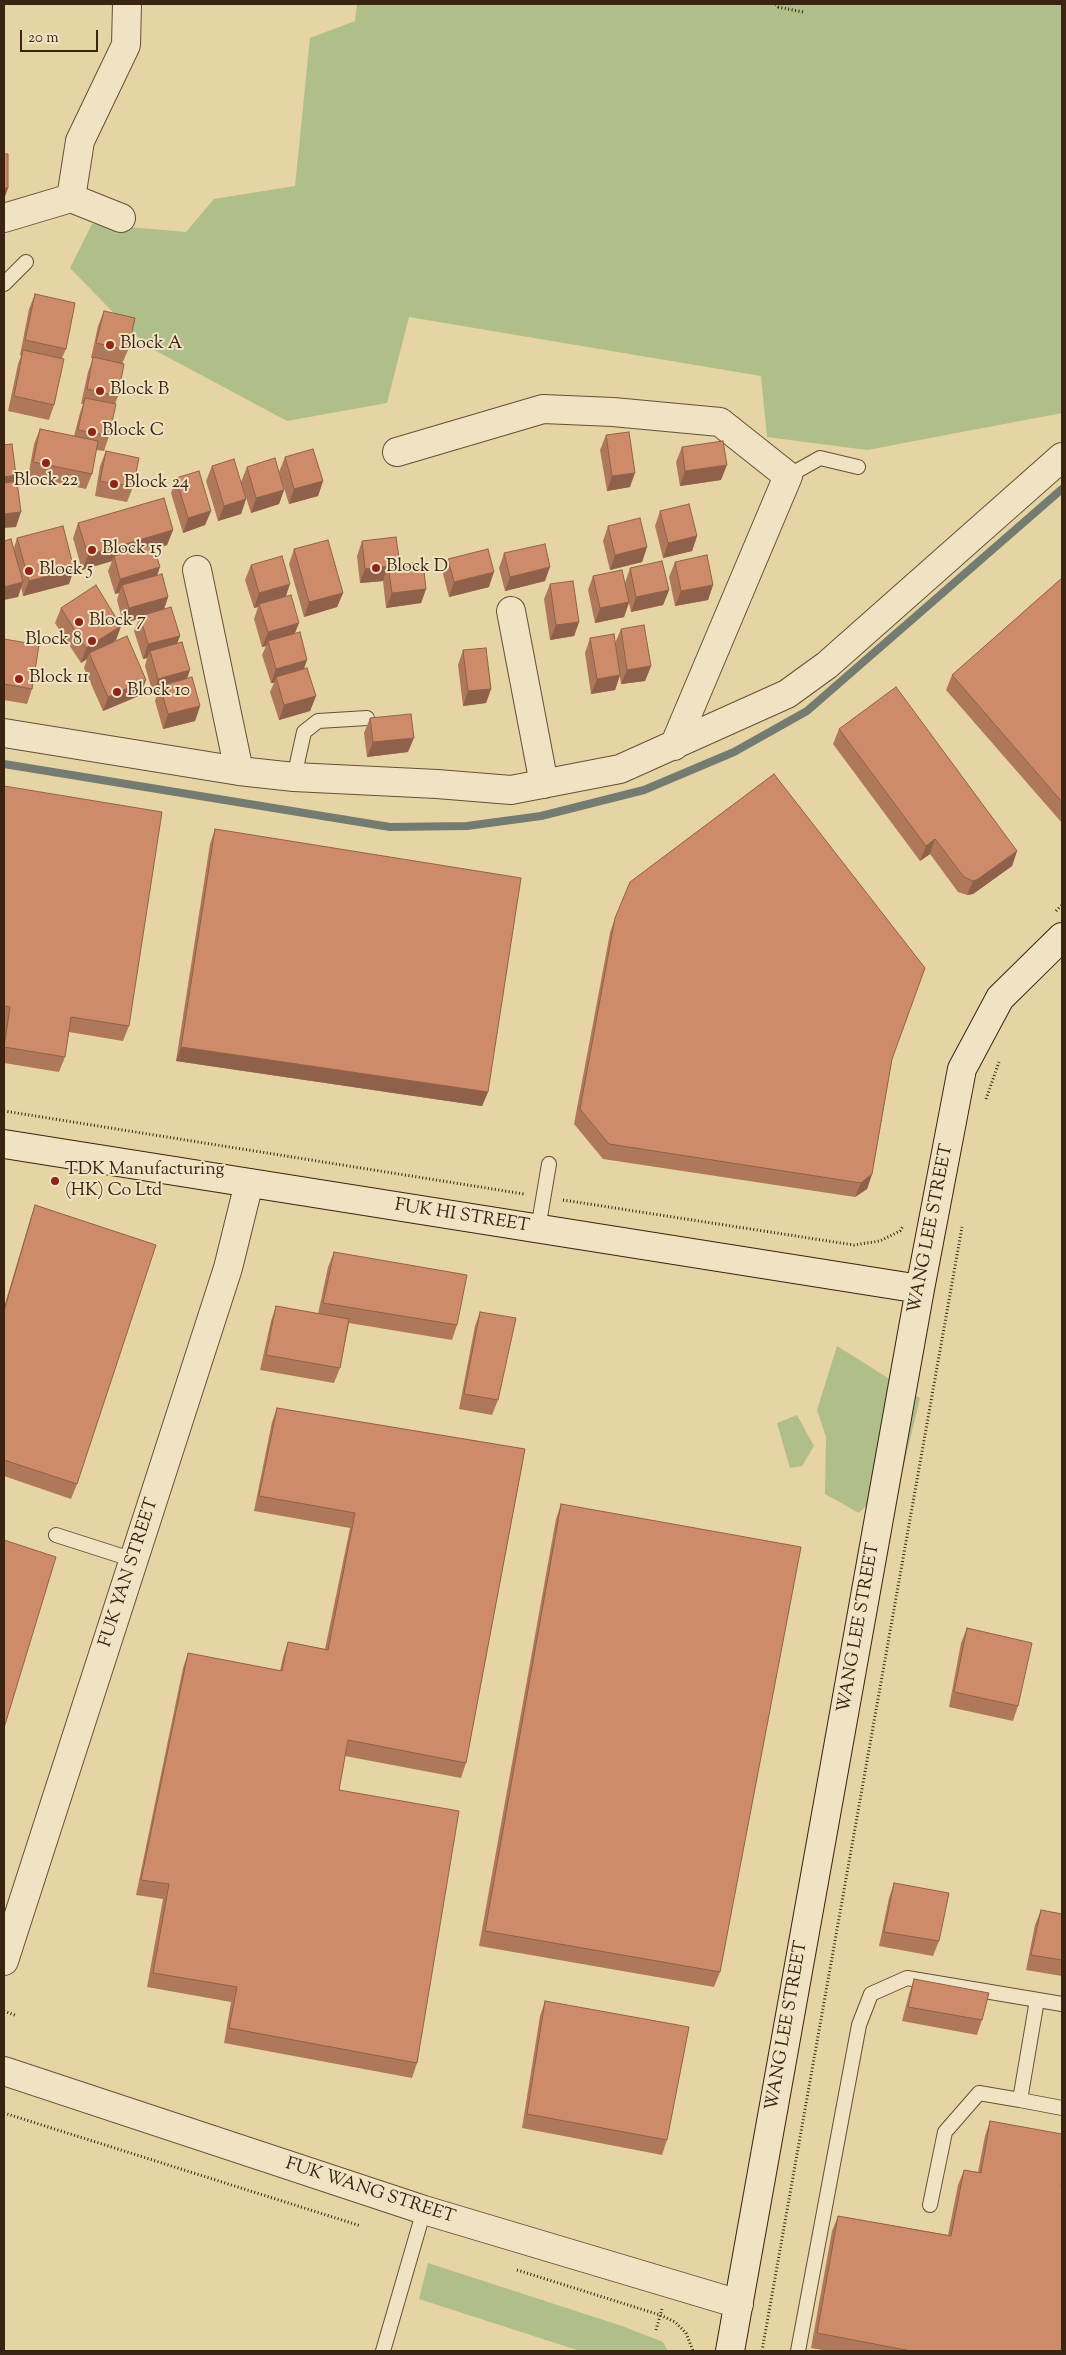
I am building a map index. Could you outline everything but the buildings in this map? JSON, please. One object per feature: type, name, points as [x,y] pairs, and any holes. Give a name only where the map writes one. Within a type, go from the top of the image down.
[{"type":"street","points":[[71,198],[80,141],[126,45],[127,4]]},
{"type":"street","points":[[4,218],[71,198],[121,218]]},
{"type":"street","points":[[397,452],[542,410],[613,412],[720,422],[788,476],[674,746]]},
{"type":"street","points":[[4,733],[240,771],[294,777],[437,784],[511,790],[620,769],[787,694],[827,665],[1062,458]]},
{"type":"street","points":[[197,570],[240,771]]},
{"type":"street","points":[[511,611],[544,784]]},
{"type":"street","name":"WANG LEE STREET","points":[[730,2351],[920,1289],[962,1070],[1000,998],[1062,937]]},
{"type":"street","name":"FUK HI STREET","points":[[4,1144],[920,1289]]},
{"type":"street","name":"FUK YAN STREET","points":[[4,1961],[228,1268],[249,1183]]},
{"type":"street","name":"FUK WANG STREET","points":[[4,2071],[424,2210],[739,2304]]},
{"type":"lane","points":[[4,284],[26,262]]},
{"type":"lane","points":[[788,476],[820,458],[858,467]]},
{"type":"lane","points":[[294,777],[304,732],[318,721],[367,718]]},
{"type":"lane","points":[[538,1229],[549,1164]]},
{"type":"lane","points":[[56,1535],[134,1560]]},
{"type":"lane","points":[[798,2351],[859,2025],[871,1994],[907,1978],[1062,2004]]},
{"type":"lane","points":[[1020,2100],[1037,2000]]},
{"type":"lane","points":[[930,2205],[945,2132],[979,2094],[1062,2108]]},
{"type":"lane","points":[[383,2351],[424,2210]]},
{"type":"path","points":[[776,4],[778,7],[803,12]]},
{"type":"path","points":[[983,1105],[1001,1056]]},
{"type":"path","points":[[4,1111],[543,1197],[854,1244],[880,1241]]},
{"type":"path","points":[[762,2351],[962,1223]]},
{"type":"path","points":[[4,2011],[17,2016]]},
{"type":"path","points":[[4,2113],[360,2226]]},
{"type":"path","points":[[516,2270],[660,2315],[675,2322],[686,2333],[693,2351]]},
{"type":"green space","points":[[357,4],[1062,4],[1062,413],[867,450],[767,437],[761,376],[409,317],[387,403],[287,421],[145,345],[70,268],[92,224],[186,232],[214,199],[295,186],[310,38],[355,21]]},
{"type":"green space","points":[[837,1346],[920,1398],[903,1469],[859,1513],[825,1494],[826,1437],[817,1410]]},
{"type":"green space","points":[[797,1415],[814,1446],[802,1466],[790,1468],[777,1423]]},
{"type":"green space","points":[[428,2263],[622,2326],[663,2342],[668,2351],[580,2351],[419,2299]]},
{"type":"waterway","points":[[4,764],[390,827],[467,826],[541,816],[644,790],[734,752],[807,711],[1062,489]]},
{"type":"place","name":"Block A","points":[[110,345]]},
{"type":"place","name":"Block B","points":[[100,391]]},
{"type":"place","name":"Block C","points":[[92,432]]},
{"type":"place","name":"Block 22","points":[[46,463]]},
{"type":"place","name":"Block 24","points":[[114,484]]},
{"type":"place","name":"Block 15","points":[[92,550]]},
{"type":"place","name":"Block D","points":[[376,568]]},
{"type":"place","name":"Block 5","points":[[29,571]]},
{"type":"place","name":"Block 7","points":[[79,622]]},
{"type":"place","name":"Block 8","points":[[92,641]]},
{"type":"place","name":"Block 11","points":[[19,679]]},
{"type":"place","name":"Block 10","points":[[117,692]]},
{"type":"place","name":"TDK Manufacturing (HK) Co Ltd","points":[[55,1181]]}]
